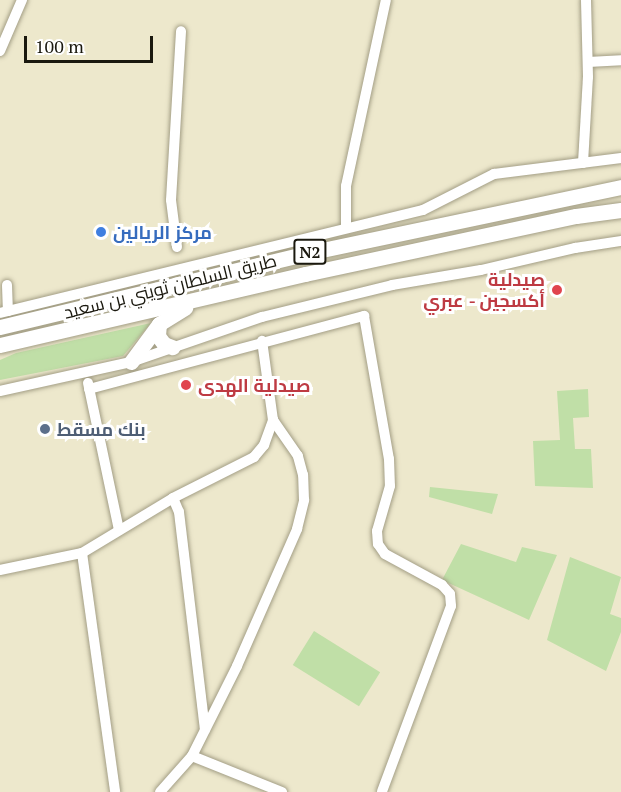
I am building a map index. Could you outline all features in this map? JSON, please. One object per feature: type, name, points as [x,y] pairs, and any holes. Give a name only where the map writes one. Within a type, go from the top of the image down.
[{"type":"highway","name":"طريق السلطان ثويني بن سعيد","points":[[0,327],[303,254],[619,186]]},
{"type":"highway","name":"طريق السلطان ثويني بن سعيد","points":[[0,345],[305,274],[565,218],[621,210]]},
{"type":"highway","points":[[131,362],[159,324],[196,301]]},
{"type":"highway","points":[[159,324],[158,336],[164,344],[172,347]]},
{"type":"street","points":[[0,51],[22,0]]},
{"type":"street","points":[[346,228],[346,186],[386,0]]},
{"type":"street","points":[[583,163],[588,62],[586,0]]},
{"type":"street","points":[[177,247],[171,200],[181,31]]},
{"type":"street","points":[[588,62],[621,60]]},
{"type":"street","points":[[7,285],[4,312],[428,209],[494,174],[621,158]]},
{"type":"street","points":[[0,391],[86,374],[131,362],[230,327],[392,285],[481,270],[575,248],[621,241]]},
{"type":"street","points":[[89,389],[262,341],[364,316],[389,459],[390,486],[377,531],[378,544],[385,554],[442,585],[450,594],[451,606],[382,792]]},
{"type":"street","points":[[230,327],[235,349]]},
{"type":"street","points":[[160,792],[192,756],[273,585],[297,529],[304,500],[303,475],[298,456],[273,420],[262,341]]},
{"type":"street","points":[[86,374],[119,530]]},
{"type":"street","points":[[0,570],[82,553],[173,498],[254,457],[264,445],[273,420]]},
{"type":"street","points":[[173,498],[179,512],[205,729]]},
{"type":"street","points":[[82,553],[114,792]]},
{"type":"street","points":[[192,756],[282,792]]},
{"type":"green space","points":[[151,323],[123,356],[0,380],[0,360],[16,353]]},
{"type":"green space","points":[[588,389],[589,417],[573,418],[575,449],[591,449],[593,488],[535,486],[533,441],[560,440],[557,391]]},
{"type":"green space","points":[[430,487],[498,494],[492,514],[429,497]]},
{"type":"green space","points":[[461,544],[516,562],[522,547],[557,555],[529,620],[442,580]]},
{"type":"green space","points":[[570,557],[621,577],[610,614],[621,618],[621,632],[606,671],[547,640]]},
{"type":"green space","points":[[314,631],[380,672],[359,706],[293,665]]},
{"type":"place","name":"مركز الريالين","points":[[101,232]]},
{"type":"place","name":"صيدلية أكسجين - عبري","points":[[557,290]]},
{"type":"place","name":"صيدلية الهدى","points":[[186,385]]},
{"type":"place","name":"بنك مسقط","points":[[45,429]]}]
